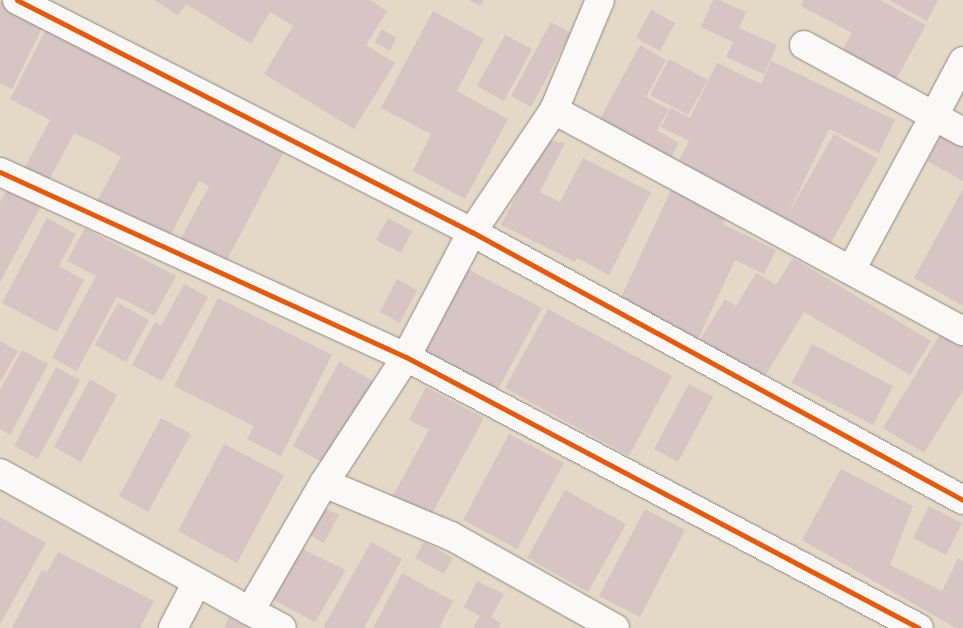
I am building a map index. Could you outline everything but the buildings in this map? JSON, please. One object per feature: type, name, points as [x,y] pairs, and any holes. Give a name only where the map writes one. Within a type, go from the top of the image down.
[{"type":"street","points":[[17,0],[472,232],[963,500]]},
{"type":"street","points":[[250,611],[324,483],[406,357],[472,232],[554,110],[600,0]]},
{"type":"street","points":[[804,45],[963,132]]},
{"type":"street","points":[[851,270],[963,62]]},
{"type":"street","points":[[554,110],[963,331]]},
{"type":"street","points":[[0,172],[406,357],[919,628]]},
{"type":"street","points":[[0,473],[282,628]]},
{"type":"street","points":[[324,483],[451,536],[615,628]]},
{"type":"street","points":[[173,628],[197,582]]},
{"type":"cycle path","points":[[17,0],[472,232],[963,500]]},
{"type":"cycle path","points":[[0,172],[406,357],[919,628]]}]
